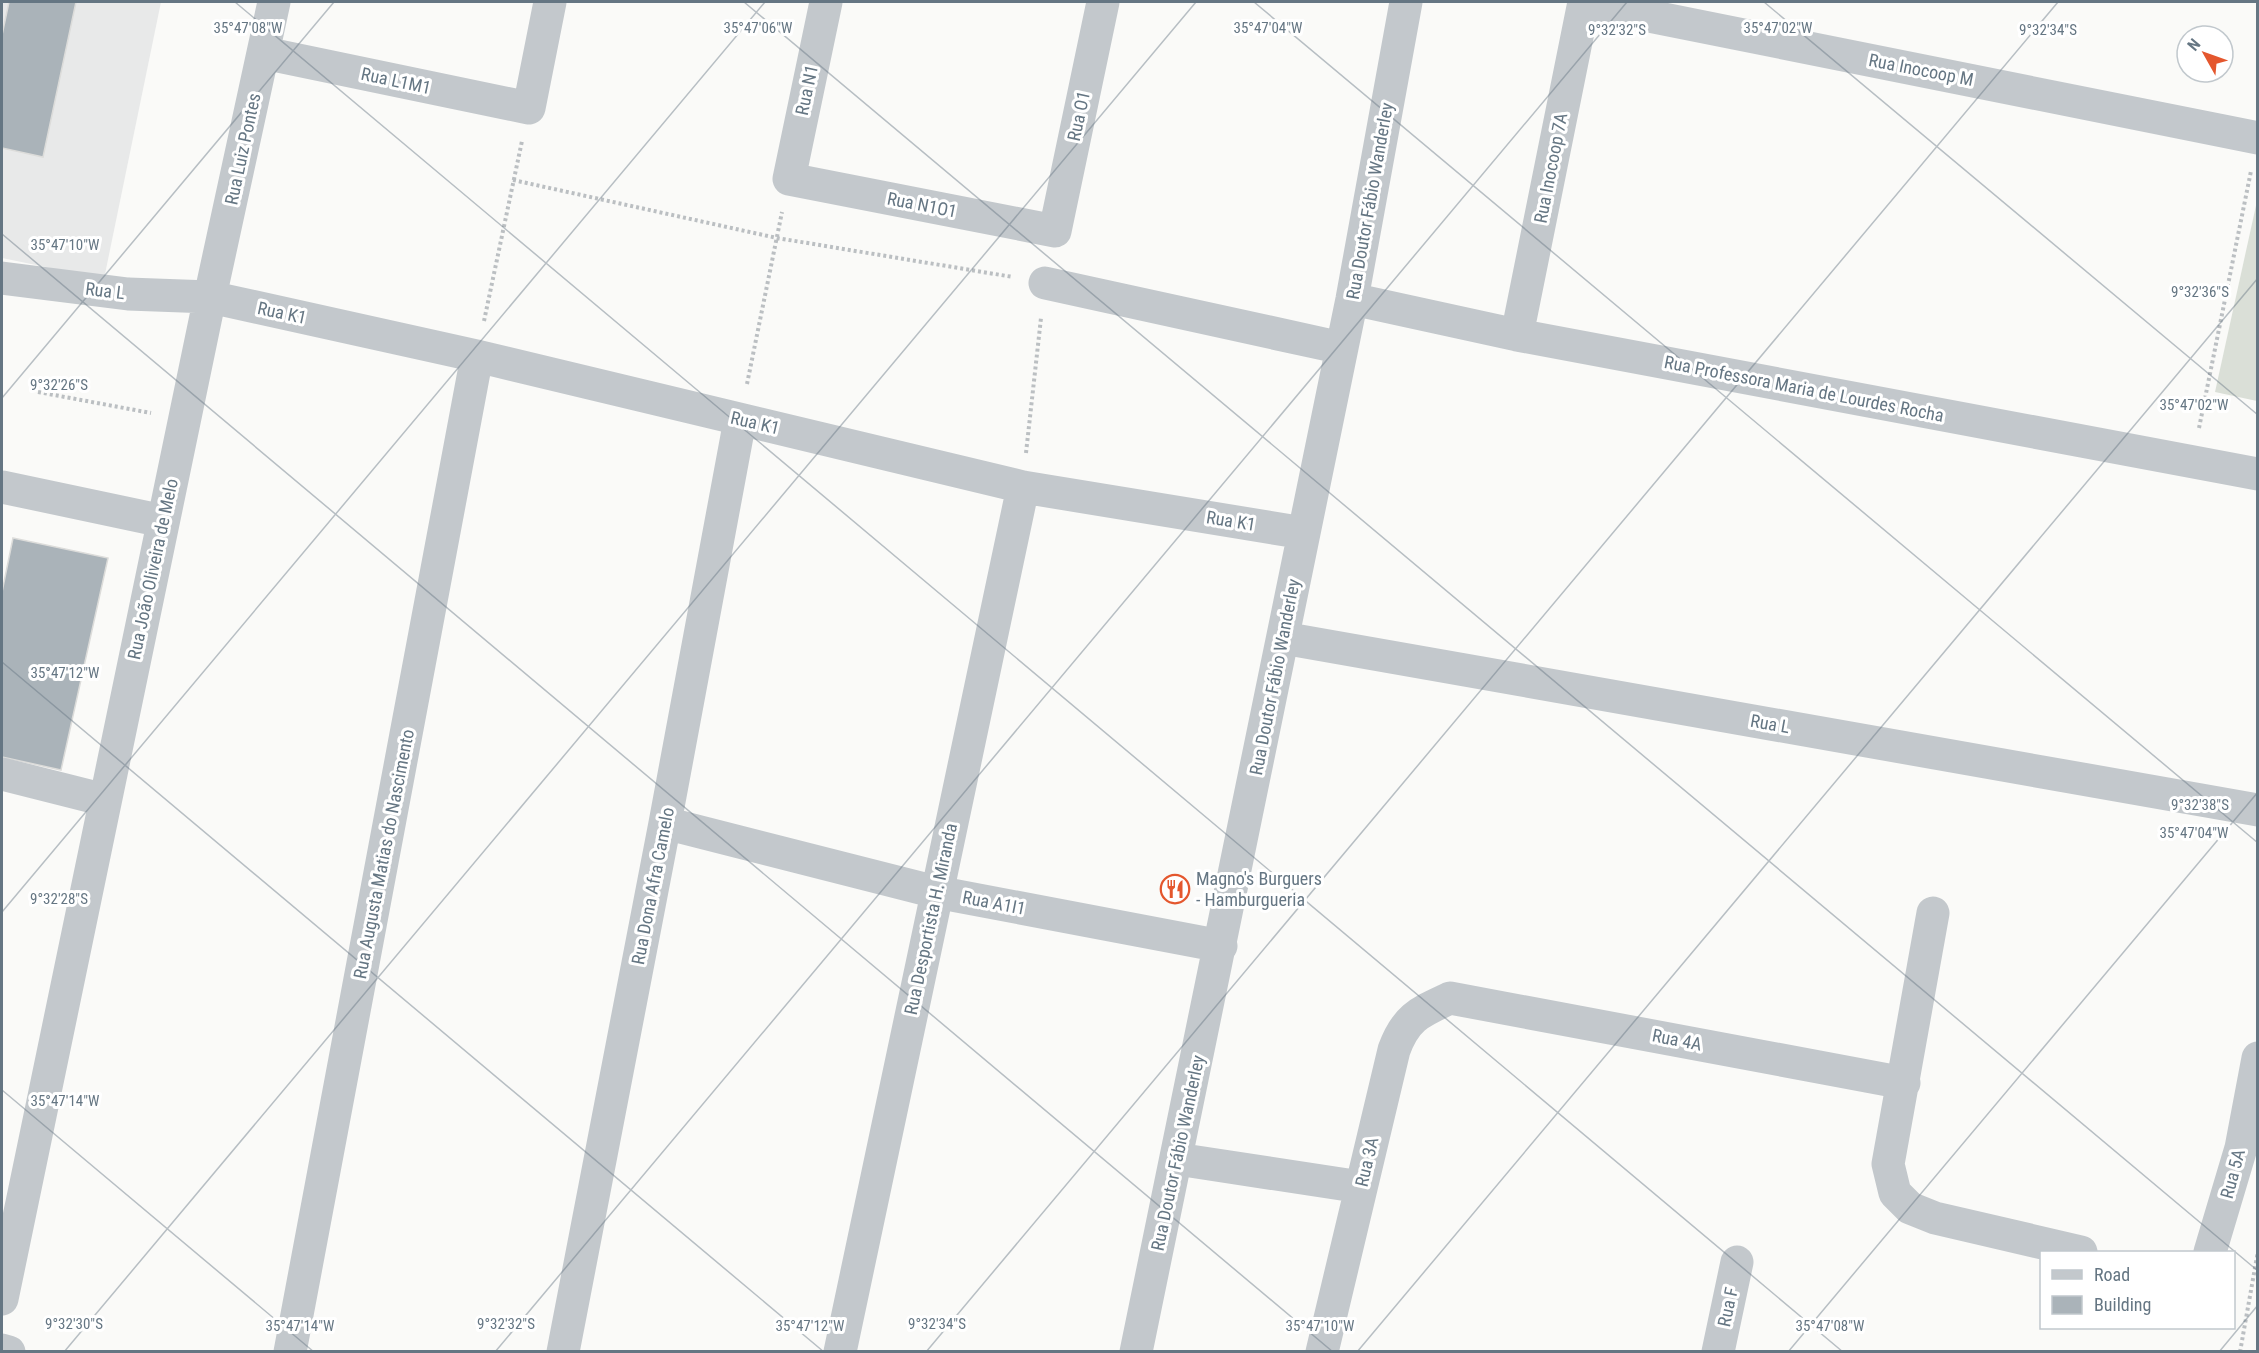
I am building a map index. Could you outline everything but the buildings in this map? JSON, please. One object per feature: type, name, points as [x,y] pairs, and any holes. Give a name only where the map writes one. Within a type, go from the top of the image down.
[{"type":"street","name":"Rua Luiz Pontes","points":[[210,297],[274,2]]},
{"type":"street","points":[[529,108],[550,2]]},
{"type":"street","name":"Rua N1","points":[[789,179],[826,2]]},
{"type":"street","name":"Rua O1","points":[[1055,231],[1103,2]]},
{"type":"street","name":"Rua Doutor Fábio Wanderley","points":[[1136,1352],[1352,299],[1406,2]]},
{"type":"street","name":"Rua Inocoop M","points":[[1584,2],[2258,138]]},
{"type":"street","name":"Rua Inocoop 7A","points":[[1517,335],[1584,2]]},
{"type":"street","name":"Rua L1M1","points":[[264,53],[529,108]]},
{"type":"street","name":"Rua N1O1","points":[[789,179],[1055,231]]},
{"type":"street","name":"Rua L","points":[[2,278],[128,294],[210,297]]},
{"type":"street","points":[[1045,283],[1342,348]]},
{"type":"street","name":"Rua K1","points":[[210,297],[477,356],[1023,487],[1304,533]]},
{"type":"street","name":"Rua João Oliveira de Melo","points":[[2,1299],[8,1233],[105,800],[210,297]]},
{"type":"street","name":"Rua Professora Maria de Lourdes Rocha","points":[[1352,299],[1517,335],[2258,474]]},
{"type":"street","name":"Rua Augusta Matias do Nascimento","points":[[290,1352],[477,356]]},
{"type":"street","name":"Rua Dona Afra Camelo","points":[[563,1352],[740,420]]},
{"type":"street","points":[[2,487],[163,521]]},
{"type":"street","name":"Rua Desportista H. Miranda","points":[[840,1352],[1023,487]]},
{"type":"street","name":"Rua L","points":[[1283,638],[2258,810]]},
{"type":"street","points":[[2,774],[105,800]]},
{"type":"street","name":"Rua A1I1","points":[[665,823],[936,892],[1221,946]]},
{"type":"street","points":[[1933,913],[1888,1164],[1895,1193],[1910,1208],[1935,1218],[2077,1251]]},
{"type":"street","name":"Rua 4A","points":[[1450,998],[1904,1083]]},
{"type":"street","name":"Rua 3A","points":[[1322,1352],[1394,1050],[1401,1031],[1418,1013],[1450,998]]},
{"type":"street","name":"Rua 5A","points":[[2210,1251],[2249,1150],[2258,1058]]},
{"type":"street","points":[[1177,1159],[1361,1187]]},
{"type":"street","name":"Rua F","points":[[1718,1352],[1737,1262]]},
{"type":"street","points":[[2,1350],[9,1352]]},
{"type":"path","points":[[477,356],[529,108]]},
{"type":"path","points":[[2192,463],[2258,138]]},
{"type":"path","points":[[740,420],[789,179]]},
{"type":"path","points":[[513,180],[777,238],[1045,283],[1023,487]]},
{"type":"path","points":[[38,392],[185,420]]},
{"type":"path","points":[[2240,1352],[2258,1251]]},
{"type":"shaded area","points":[[2,2],[161,2],[104,279],[2,258]]},
{"type":"shaded area","points":[[2257,201],[2257,401],[2215,392]]},
{"type":"place","name":"Magno's Burguers - Hamburgueria","points":[[1175,889]]}]
